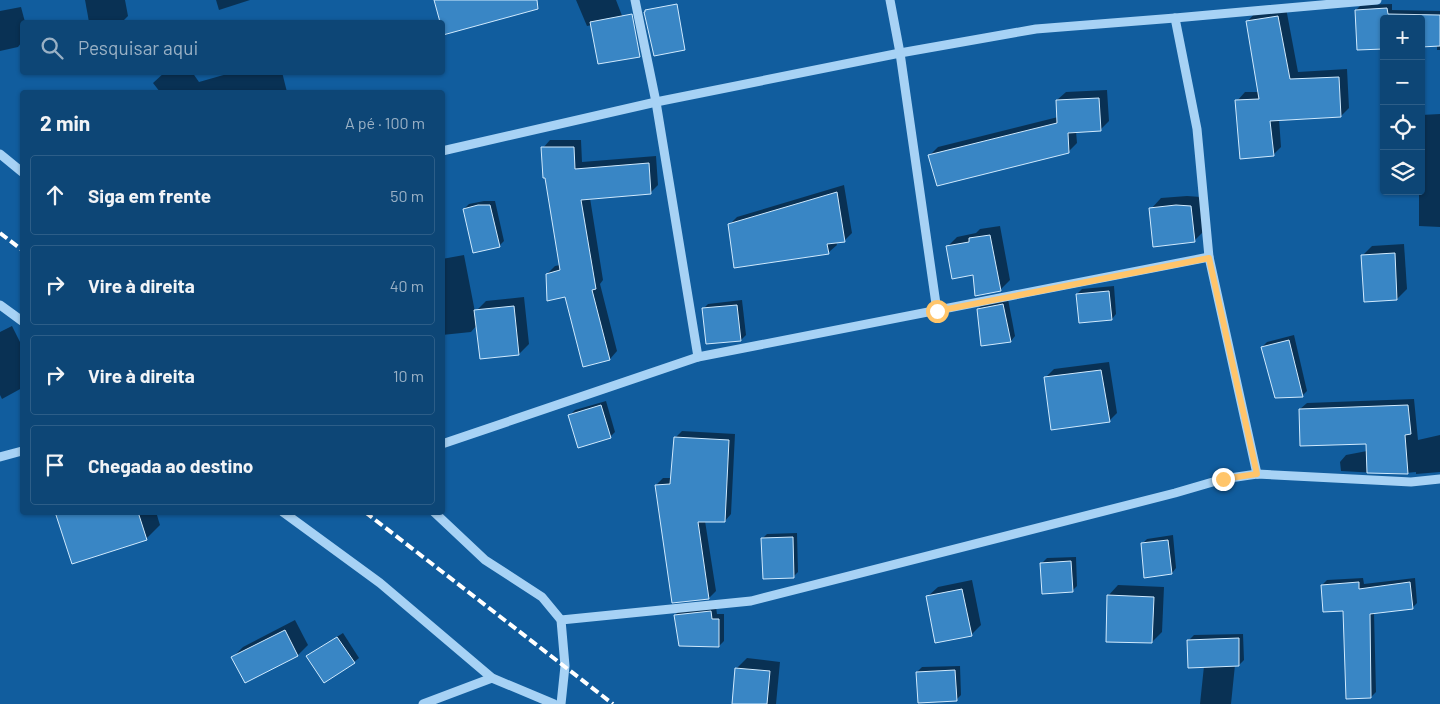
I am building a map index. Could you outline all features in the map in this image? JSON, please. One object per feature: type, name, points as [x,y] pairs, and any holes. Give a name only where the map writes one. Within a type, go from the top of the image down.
[{"type":"street","points":[[635,0],[656,102],[698,357]]},
{"type":"street","points":[[890,0],[900,53],[937,311]]},
{"type":"street","points":[[445,150],[656,102],[900,53],[1036,29],[1377,0]]},
{"type":"street","points":[[1175,18],[1197,129],[1209,258],[1257,474]]},
{"type":"street","points":[[0,154],[20,170]]},
{"type":"street","points":[[445,443],[698,357],[1209,258]]},
{"type":"street","points":[[0,305],[20,320]]},
{"type":"street","points":[[0,457],[20,452]]},
{"type":"street","points":[[561,620],[751,601],[1175,493],[1223,479],[1257,474],[1411,482],[1440,479]]},
{"type":"street","points":[[288,515],[380,583],[492,678],[554,704]]},
{"type":"street","points":[[437,515],[485,560],[542,597],[561,620],[565,666],[561,704]]},
{"type":"street","points":[[423,704],[492,678]]},
{"type":"building","points":[[434,0],[537,0],[538,9],[445,34],[445,20],[439,20]]},
{"type":"building","points":[[677,4],[685,50],[654,56],[644,12],[645,10]]},
{"type":"building","points":[[1387,8],[1388,14],[1440,15],[1440,46],[1425,47],[1425,15],[1380,15],[1380,49],[1357,50],[1355,10]]},
{"type":"building","points":[[632,14],[640,57],[598,64],[590,22]]},
{"type":"building","points":[[1278,16],[1290,79],[1339,77],[1341,117],[1270,121],[1274,156],[1240,159],[1235,100],[1259,99],[1246,21]]},
{"type":"building","points":[[1099,98],[1101,131],[1068,133],[1069,153],[937,186],[928,155],[1057,123],[1056,100]]},
{"type":"building","points":[[541,147],[574,147],[575,169],[649,163],[651,194],[581,200],[596,289],[592,290],[610,360],[583,367],[565,297],[547,301],[546,274],[560,270],[545,178],[543,178]]},
{"type":"building","points":[[837,192],[845,242],[827,244],[829,254],[734,268],[728,224]]},
{"type":"building","points":[[478,205],[490,205],[500,247],[473,253],[463,209]]},
{"type":"building","points":[[1176,205],[1191,206],[1195,242],[1153,247],[1149,208]]},
{"type":"building","points":[[990,235],[1001,291],[975,296],[973,275],[952,279],[946,246],[969,242],[969,238]]},
{"type":"building","points":[[1395,253],[1397,300],[1364,302],[1361,255]]},
{"type":"building","points":[[1109,291],[1112,320],[1079,323],[1076,294]]},
{"type":"building","points":[[1003,304],[1011,342],[981,346],[977,309]]},
{"type":"building","points":[[737,305],[741,341],[706,344],[702,308]]},
{"type":"building","points":[[514,306],[519,355],[480,359],[474,310]]},
{"type":"building","points":[[1289,340],[1303,397],[1275,398],[1261,347]]},
{"type":"building","points":[[1101,370],[1110,422],[1051,430],[1044,377]]},
{"type":"building","points":[[601,405],[611,438],[578,448],[568,415]]},
{"type":"building","points":[[1408,405],[1411,434],[1405,435],[1408,474],[1367,473],[1366,444],[1300,446],[1299,409]]},
{"type":"building","points":[[674,437],[729,440],[725,522],[698,522],[709,599],[672,603],[655,485],[670,484]]},
{"type":"building","points":[[56,515],[139,515],[147,540],[72,564]]},
{"type":"building","points":[[793,537],[794,578],[763,579],[761,538]]},
{"type":"building","points":[[1168,540],[1172,574],[1144,578],[1141,543]]},
{"type":"building","points":[[1071,561],[1073,592],[1042,594],[1040,563]]},
{"type":"building","points":[[1359,582],[1359,589],[1410,582],[1413,609],[1370,614],[1371,698],[1346,699],[1343,611],[1323,612],[1321,585]]},
{"type":"building","points":[[962,589],[972,636],[935,643],[926,596]]},
{"type":"building","points":[[1107,595],[1154,597],[1152,643],[1106,642]]},
{"type":"building","points":[[711,611],[712,619],[719,619],[719,647],[679,646],[674,615]]},
{"type":"building","points":[[285,630],[298,656],[245,683],[231,657]]},
{"type":"building","points":[[337,637],[355,663],[324,683],[306,656]]},
{"type":"building","points":[[1239,638],[1239,666],[1188,668],[1187,640]]},
{"type":"building","points":[[735,668],[770,671],[767,704],[732,704]]},
{"type":"building","points":[[955,670],[957,701],[918,703],[916,672]]},
{"type":"railway","points":[[0,233],[20,248]]},
{"type":"railway","points":[[369,515],[613,704]]},
{"type":"route","points":[[937,311],[1209,258],[1257,474],[1223,479]]}]
